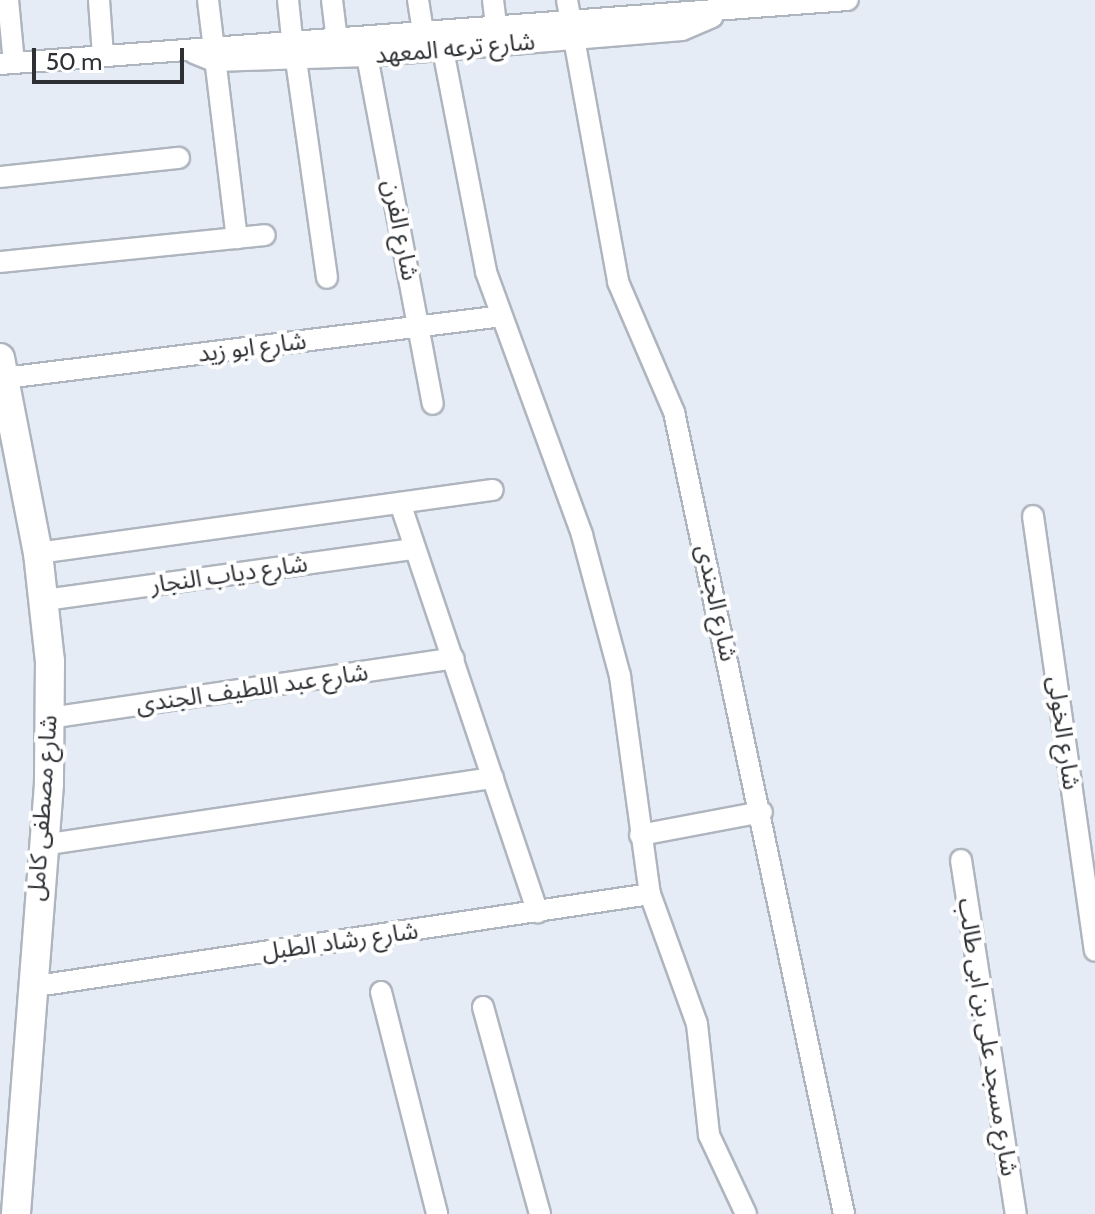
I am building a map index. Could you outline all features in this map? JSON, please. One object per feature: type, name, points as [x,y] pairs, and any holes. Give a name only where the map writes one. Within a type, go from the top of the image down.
[{"type":"main road","name":"شارع مصطفى كامل","points":[[2,368],[45,600],[50,718],[16,1214]]},
{"type":"street","points":[[7,64],[8,0]]},
{"type":"street","points":[[99,0],[103,56]]},
{"type":"street","points":[[208,0],[206,53],[237,238]]},
{"type":"street","points":[[288,0],[292,39]]},
{"type":"street","points":[[332,0],[336,35]]},
{"type":"street","points":[[418,0],[423,30]]},
{"type":"street","points":[[493,0],[496,24]]},
{"type":"street","name":"شارع ترعه المعهد","points":[[7,64],[103,56],[206,53],[296,60],[398,54],[443,50],[569,19],[682,30],[715,15],[778,4],[848,0]]},
{"type":"street","name":"شارع ترعه المعهد","points":[[206,53],[292,39],[569,19],[652,8],[715,15]]},
{"type":"street","name":"شارع الجندى","points":[[569,19],[618,282],[674,412],[762,812],[844,1214]]},
{"type":"street","points":[[392,31],[398,54]]},
{"type":"street","points":[[443,50],[500,316],[572,507],[608,632],[650,894],[697,1024],[709,1135],[746,1214]]},
{"type":"street","name":"شارع الفرن","points":[[367,56],[433,404]]},
{"type":"street","points":[[296,60],[327,278]]},
{"type":"street","points":[[0,177],[179,158]]},
{"type":"street","points":[[0,262],[265,235]]},
{"type":"street","name":"شارع ابو زيد","points":[[2,368],[500,316]]},
{"type":"street","points":[[38,553],[493,490]]},
{"type":"street","points":[[400,503],[538,912]]},
{"type":"street","name":"شارع الخولى","points":[[1033,516],[1095,951]]},
{"type":"street","name":"شارع دياب النجار","points":[[45,600],[413,549]]},
{"type":"street","name":"شارع عبد اللطيف الجندى","points":[[50,718],[454,658]]},
{"type":"street","points":[[43,845],[493,778]]},
{"type":"street","points":[[640,835],[762,812]]},
{"type":"street","name":"شارع مسجد على بن ابى طالب","points":[[961,860],[1016,1214]]},
{"type":"street","name":"شارع رشاد الطبل","points":[[30,987],[650,894]]},
{"type":"street","points":[[381,992],[437,1214]]},
{"type":"street","points":[[483,1007],[540,1214]]}]
